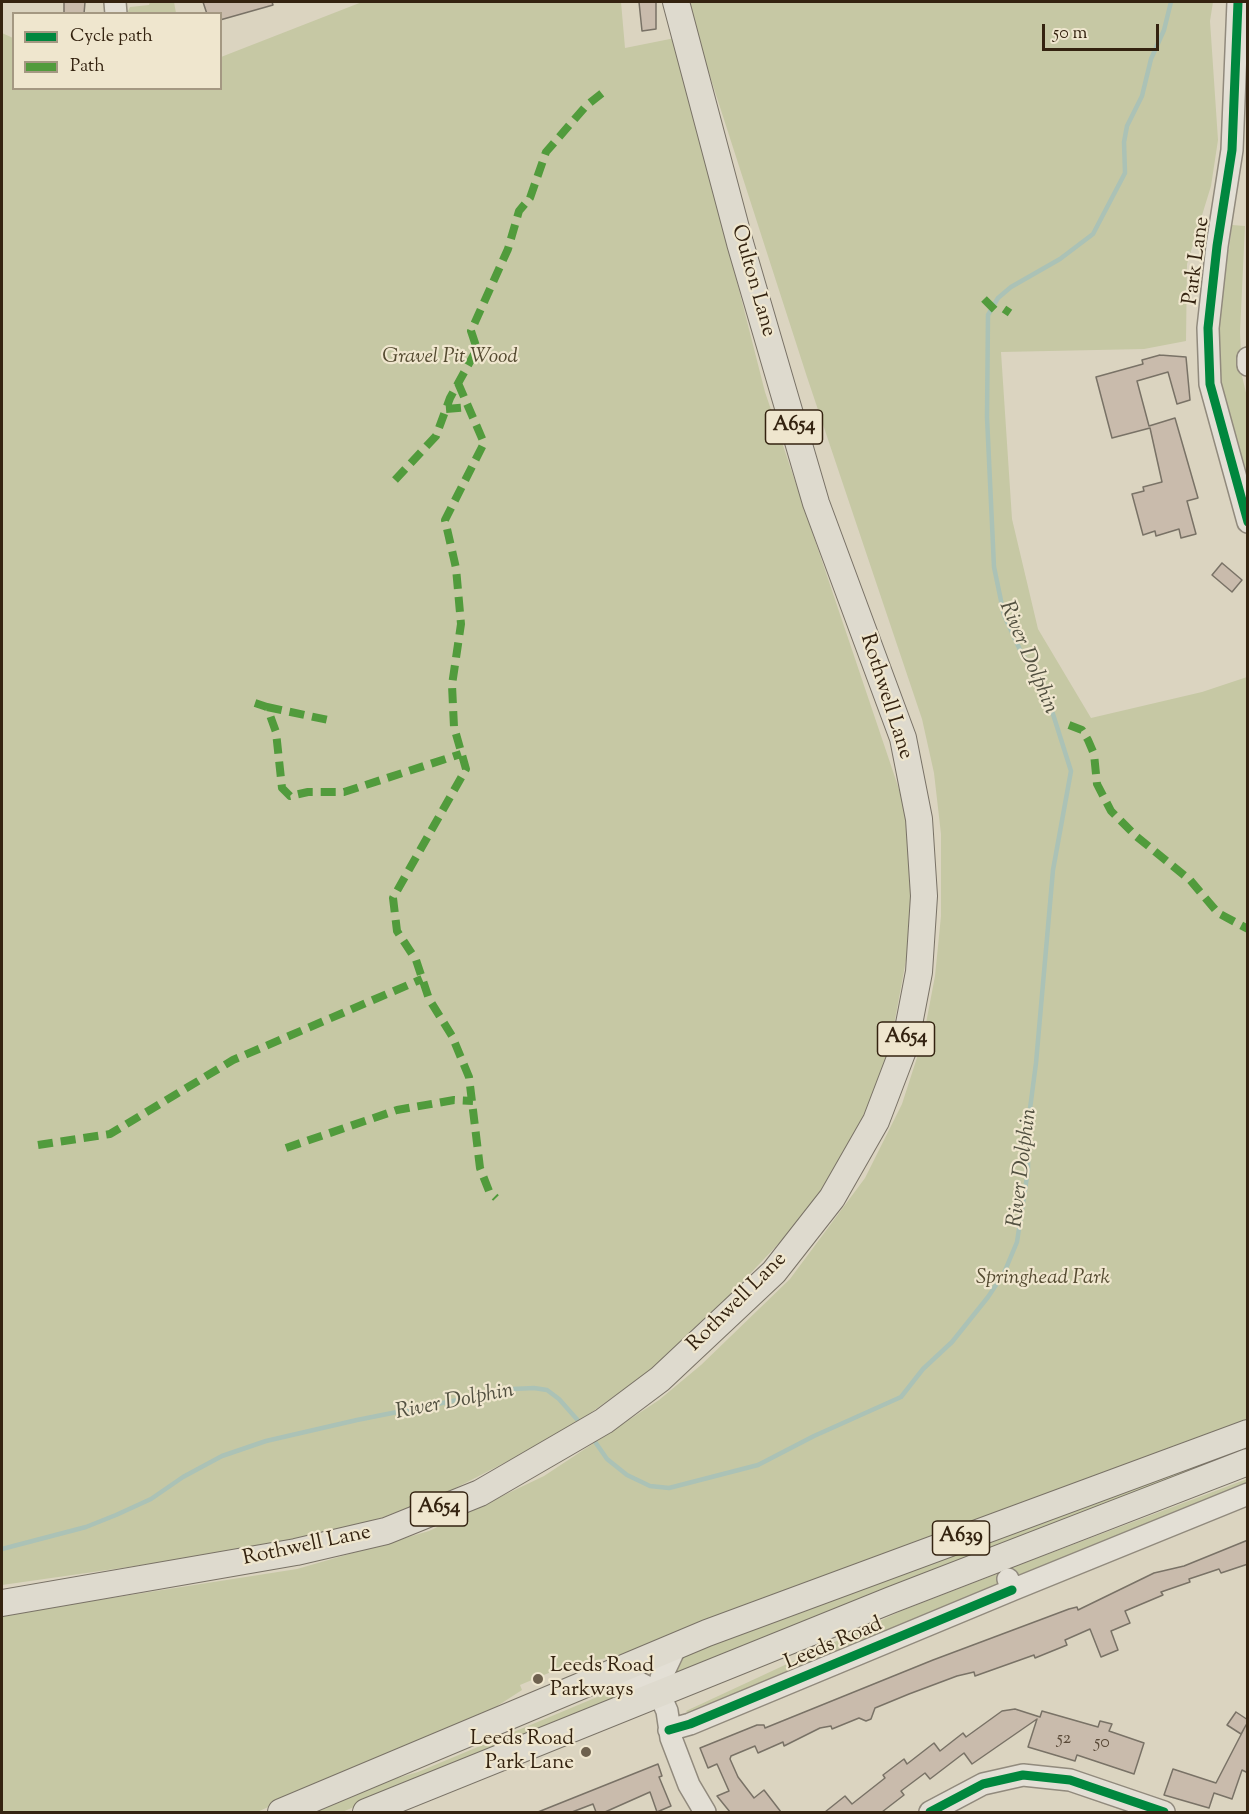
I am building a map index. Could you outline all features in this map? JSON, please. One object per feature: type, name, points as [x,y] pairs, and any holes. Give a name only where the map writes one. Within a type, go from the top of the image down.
[{"type":"main road","name":"Oulton Lane","points":[[676,2],[741,243],[816,503],[836,557]]},
{"type":"main road","name":"Rothwell Lane","points":[[2,1603],[296,1552],[386,1530],[480,1493],[604,1421],[660,1379],[774,1272],[832,1197],[876,1121],[905,1045],[919,972],[924,896],[920,819],[903,738],[836,557]]},
{"type":"main road","name":"A639","points":[[281,1812],[676,1646],[1248,1433]]},
{"type":"main road","name":"Leeds Road","points":[[366,1812],[659,1693],[1248,1462]]},
{"type":"street","name":"Park Lane","points":[[1238,2],[1232,150],[1217,246],[1208,328],[1210,384],[1248,522]]},
{"type":"street","points":[[1248,357],[1248,365]]},
{"type":"street","name":"Leeds Road","points":[[669,1730],[701,1720],[1010,1584],[1248,1494]]},
{"type":"street","points":[[676,1646],[666,1663],[659,1693],[667,1712],[669,1730],[689,1785],[705,1812]]},
{"type":"street","points":[[607,1674],[628,1677],[659,1693]]},
{"type":"street","points":[[930,1812],[984,1784],[1023,1775],[1070,1780],[1164,1812]]},
{"type":"green space","points":[[150,2],[174,2],[176,12],[128,12],[130,7],[149,5]]},
{"type":"green space","name":"Gravel Pit Wood","points":[[362,2],[621,2],[625,48],[675,38],[765,392],[903,801],[912,873],[911,933],[889,1052],[862,1121],[827,1187],[799,1222],[677,1351],[564,1432],[446,1493],[384,1517],[323,1535],[234,1552],[2,1585],[2,33],[12,38],[12,90],[222,90],[222,57]]},
{"type":"green space","name":"Springhead Park","points":[[690,2],[1213,2],[1210,21],[1218,140],[1211,186],[1187,264],[1186,341],[1144,349],[1001,352],[1012,519],[1038,629],[1091,718],[1202,692],[1247,677],[1247,1423],[814,1580],[629,1652],[551,1672],[520,1685],[522,1690],[488,1712],[257,1812],[2,1812],[2,1615],[297,1569],[429,1531],[544,1476],[659,1400],[701,1365],[790,1279],[865,1178],[902,1104],[923,1039],[935,976],[941,916],[941,834],[934,773],[922,719],[807,377],[699,42]]},
{"type":"green space","points":[[1232,225],[1245,226],[1240,332],[1242,376],[1247,397],[1247,488],[1233,440],[1216,364],[1215,324],[1225,250],[1229,250]]},
{"type":"green space","points":[[1247,1444],[1247,1452],[672,1678],[683,1654]]},
{"type":"green space","points":[[1247,1479],[1247,1488],[1026,1580],[1015,1577],[1011,1568]]},
{"type":"green space","points":[[999,1573],[1002,1585],[690,1716],[686,1711],[901,1611]]},
{"type":"green space","points":[[614,1690],[617,1699],[342,1812],[303,1812],[356,1790],[418,1772]]},
{"type":"building","points":[[64,2],[85,2],[84,12],[64,12]]},
{"type":"building","points":[[203,2],[272,2],[273,5],[222,19],[222,12],[206,12]]},
{"type":"building","points":[[639,2],[656,2],[656,29],[642,31]]},
{"type":"building","points":[[1160,355],[1186,357],[1190,400],[1177,404],[1168,372],[1137,381],[1149,426],[1175,418],[1198,498],[1187,501],[1196,534],[1181,538],[1179,529],[1156,536],[1155,531],[1143,535],[1132,494],[1144,491],[1143,487],[1162,482],[1150,428],[1112,438],[1096,377],[1143,364],[1142,360]]},
{"type":"building","points":[[1222,563],[1242,580],[1232,592],[1212,575]]},
{"type":"building","points":[[1248,1540],[1248,1564],[1221,1573],[1219,1569],[1189,1579],[1190,1582],[1161,1592],[1163,1595],[1125,1611],[1130,1623],[1111,1631],[1118,1650],[1101,1657],[1090,1629],[1065,1640],[1067,1645],[1035,1658],[1034,1655],[975,1676],[974,1672],[957,1676],[909,1694],[875,1708],[871,1719],[866,1721],[859,1718],[832,1729],[831,1726],[820,1728],[784,1746],[783,1742],[758,1753],[755,1746],[731,1756],[730,1759],[738,1777],[754,1798],[764,1790],[781,1812],[730,1812],[717,1796],[729,1791],[717,1764],[708,1768],[700,1748],[757,1725],[764,1725],[765,1728],[933,1660],[1069,1609],[1077,1607],[1078,1610],[1154,1573],[1184,1566]]},
{"type":"building","points":[[1015,1709],[1040,1717],[1042,1711],[1098,1727],[1100,1721],[1112,1724],[1109,1731],[1144,1743],[1134,1774],[1077,1755],[1075,1761],[1028,1747],[1037,1719],[972,1764],[964,1753],[930,1779],[925,1773],[901,1791],[904,1795],[882,1812],[825,1812],[845,1796],[852,1804],[885,1778],[883,1775],[904,1759],[907,1764],[934,1743],[940,1751],[963,1733],[966,1737],[1002,1711]]},
{"type":"building","points":[[1236,1712],[1248,1720],[1248,1773],[1242,1770],[1232,1799],[1214,1793],[1209,1808],[1164,1795],[1173,1769],[1216,1783],[1246,1725],[1241,1734],[1227,1725]]},
{"type":"building","points":[[658,1764],[662,1776],[659,1777],[671,1806],[657,1812],[650,1792],[605,1812],[596,1812],[593,1804],[572,1812],[538,1812]]},
{"type":"waterway","name":"River Dolphin","points":[[591,1436],[607,1459],[627,1475],[650,1486],[669,1488],[758,1465],[814,1436],[901,1397],[923,1369],[952,1342],[988,1297],[1004,1273],[1017,1242],[1028,1170],[1028,1124],[1036,1063],[1053,870],[1071,771],[1046,692],[1021,652],[1004,615],[994,567],[987,417],[988,315],[998,298],[1011,287],[1060,259],[1093,234],[1125,173],[1124,142],[1127,126],[1142,96],[1151,59],[1164,30],[1171,2]]},
{"type":"waterway","name":"River Dolphin","points":[[2,1549],[86,1527],[116,1515],[151,1499],[183,1477],[222,1456],[266,1441],[357,1420],[513,1389],[534,1388],[547,1390],[559,1399],[582,1425]]},
{"type":"marked path","points":[[395,480],[436,436],[450,398],[477,349],[471,331],[508,249],[519,211],[530,198],[546,152],[586,106],[606,90]]},
{"type":"marked path","points":[[984,299],[999,314]]},
{"type":"marked path","points":[[1004,309],[1010,313]]},
{"type":"marked path","points":[[458,383],[484,443],[445,520],[456,568],[461,624],[452,685],[454,727],[466,769],[393,898],[397,931],[416,960],[429,999],[452,1036],[469,1077],[480,1168],[489,1191],[496,1198]]},
{"type":"marked path","points":[[446,409],[469,407]]},
{"type":"marked path","points":[[255,703],[267,707],[276,732],[282,788],[290,796],[308,792],[344,792],[461,754]]},
{"type":"marked path","points":[[267,707],[333,721]]},
{"type":"marked path","points":[[1069,725],[1082,730],[1088,740],[1094,754],[1097,784],[1111,811],[1136,836],[1190,880],[1218,913],[1248,929]]},
{"type":"marked path","points":[[38,1145],[110,1134],[233,1060],[422,979]]},
{"type":"marked path","points":[[286,1148],[397,1110],[454,1100],[473,1101]]},
{"type":"cycle path","points":[[1238,2],[1232,150],[1217,246],[1208,328],[1210,384],[1248,522]]},
{"type":"cycle path","points":[[669,1730],[690,1724],[1012,1590]]},
{"type":"cycle path","points":[[930,1812],[983,1784],[1023,1775],[1070,1780],[1164,1812]]},
{"type":"place","name":"Leeds Road Parkways","points":[[538,1679]]},
{"type":"place","name":"Leeds Road Park Lane","points":[[586,1752]]}]
